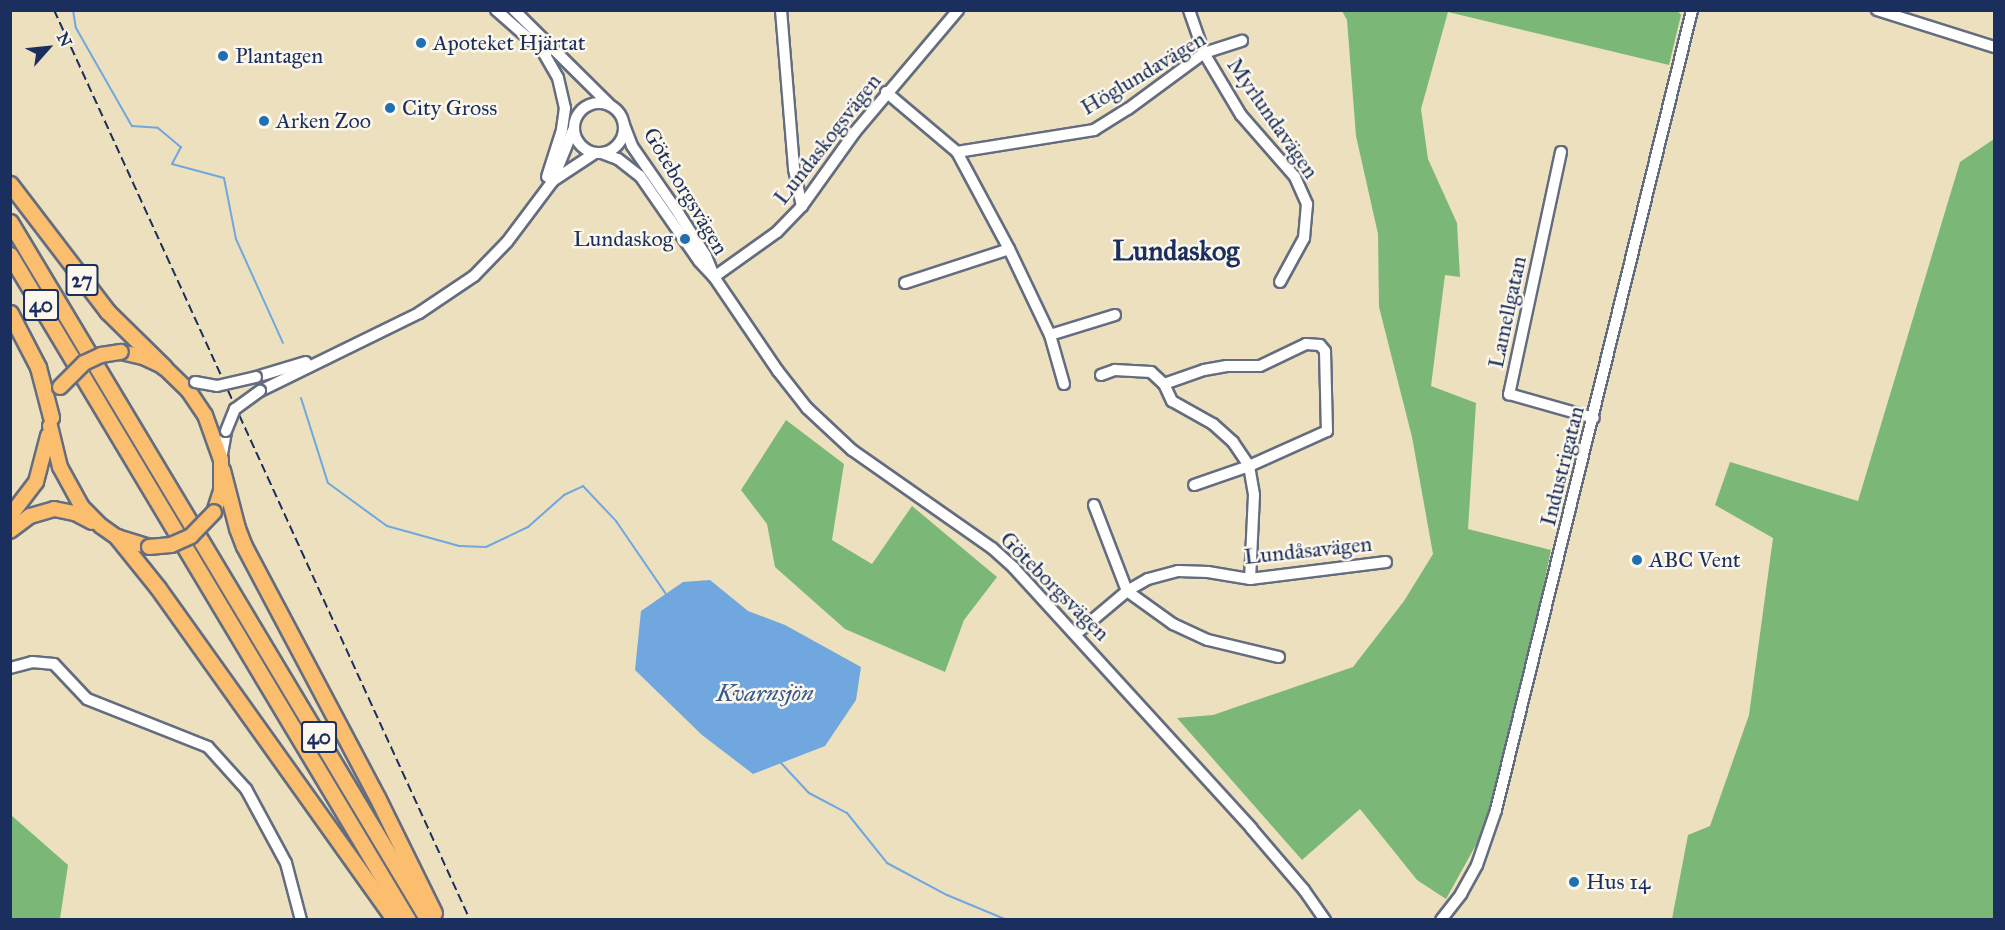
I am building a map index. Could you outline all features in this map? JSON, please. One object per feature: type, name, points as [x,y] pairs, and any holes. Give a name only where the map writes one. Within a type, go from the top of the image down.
[{"type":"highway","name":"27","points":[[10,184],[107,311],[164,367]]},
{"type":"highway","name":"40","points":[[10,222],[428,920]]},
{"type":"highway","name":"40","points":[[10,255],[408,920]]},
{"type":"highway","name":"27","points":[[10,313],[38,367],[51,422]]},
{"type":"highway","points":[[222,465],[244,546],[376,797],[437,920]]},
{"type":"highway","points":[[117,537],[158,588],[395,920]]},
{"type":"main road","name":"27","points":[[10,516],[36,482],[51,422],[60,387],[84,363],[102,355],[121,352],[143,357],[164,367],[177,378],[205,415],[222,465],[220,491],[214,512],[191,536],[171,545],[149,547],[117,537],[82,507],[67,484],[56,455],[51,422]]},
{"type":"main road","name":"27","points":[[10,531],[30,516],[54,509],[75,513],[101,525]]},
{"type":"street","points":[[222,465],[226,431],[235,409],[260,391],[324,357],[419,313],[459,286],[507,242],[552,182],[573,130],[575,118],[564,76],[542,50],[496,10]]},
{"type":"street","points":[[514,10],[620,114],[624,125],[620,141],[613,149],[598,153],[552,182]]},
{"type":"street","points":[[781,10],[794,169],[802,206]]},
{"type":"street","name":"Lundaskogsvägen","points":[[714,277],[777,232],[802,206],[886,92],[958,10]]},
{"type":"street","name":"Myrlundavägen","points":[[1189,10],[1204,53],[1241,115],[1295,177],[1307,204],[1304,238],[1280,282]]},
{"type":"street","name":"Industrigatan","points":[[1441,920],[1461,894],[1477,865],[1496,810],[1594,418],[1692,10]]},
{"type":"street","points":[[1877,10],[1893,13],[1995,47]]},
{"type":"street","name":"Höglundavägen","points":[[957,152],[1094,129],[1128,109],[1204,53],[1242,41]]},
{"type":"street","points":[[541,198],[562,130],[565,108],[558,78],[542,50]]},
{"type":"street","points":[[886,92],[957,152],[1009,249],[1050,335],[1064,384]]},
{"type":"street","points":[[575,118],[590,104],[611,105]]},
{"type":"street","name":"Göteborgsvägen","points":[[624,125],[632,146],[700,248],[714,277],[778,371],[828,428],[872,464],[992,548],[1027,581],[1251,828],[1304,890],[1325,920]]},
{"type":"street","points":[[573,130],[582,147],[598,153]]},
{"type":"street","name":"Lamellgatan","points":[[1561,152],[1509,394],[1594,418]]},
{"type":"street","name":"Göteborgsvägen","points":[[598,153],[618,159],[640,176],[699,261],[714,277]]},
{"type":"street","points":[[905,283],[1009,249]]},
{"type":"street","points":[[1050,335],[1115,315]]},
{"type":"street","points":[[1164,384],[1204,370],[1260,366],[1306,344],[1323,347],[1326,357],[1327,432],[1249,466],[1194,485]]},
{"type":"street","points":[[177,378],[217,386],[324,357]]},
{"type":"street","points":[[1101,375],[1116,370],[1151,372],[1164,384],[1172,401],[1213,424],[1233,442],[1249,466],[1254,495],[1250,579]]},
{"type":"street","points":[[1094,505],[1127,591],[1173,624],[1208,640],[1279,657]]},
{"type":"street","name":"Lundåsavägen","points":[[1076,634],[1127,591],[1148,579],[1178,571],[1208,572],[1250,579],[1386,562]]},
{"type":"street","points":[[10,668],[32,662],[54,664],[87,699],[208,747],[246,789],[286,863],[301,920]]},
{"type":"green space","points":[[1342,11],[1678,11],[1681,15],[1669,65],[1448,12],[1421,109],[1428,159],[1457,223],[1460,277],[1445,275],[1431,386],[1476,403],[1468,529],[1551,550],[1526,670],[1482,834],[1446,899],[1417,880],[1360,809],[1302,860],[1177,718],[1213,715],[1353,667],[1404,601],[1433,554],[1412,437],[1379,307],[1378,234],[1356,136],[1347,20]]},
{"type":"green space","points":[[1994,139],[1994,919],[1672,919],[1688,835],[1710,826],[1749,715],[1773,538],[1715,505],[1730,462],[1858,501],[1960,162]]},
{"type":"green space","points":[[786,420],[844,464],[832,540],[872,564],[912,506],[997,577],[964,620],[945,672],[845,629],[775,567],[767,524],[741,490]]},
{"type":"green space","points":[[11,815],[68,865],[60,919],[11,919]]},
{"type":"water","name":"Kvarnsjön","points":[[710,580],[748,611],[785,625],[861,667],[856,700],[825,746],[753,774],[702,735],[635,670],[641,611],[683,582]]},
{"type":"waterway","points":[[73,10],[76,28],[132,126],[158,128],[181,147],[172,164],[224,178],[236,239],[283,343]]},
{"type":"waterway","points":[[301,398],[328,483],[387,526],[459,546],[486,547],[528,527],[564,495],[583,486],[616,521],[666,594]]},
{"type":"waterway","points":[[781,763],[809,793],[847,813],[887,863],[947,895],[1007,920]]},
{"type":"railway","points":[[54,10],[470,920]]},
{"type":"place","name":"Apoteket Hjärtat","points":[[421,43]]},
{"type":"place","name":"Plantagen","points":[[223,56]]},
{"type":"place","name":"City Gross","points":[[390,108]]},
{"type":"place","name":"Arken Zoo","points":[[264,121]]},
{"type":"place","name":"Lundaskog","points":[[685,239]]},
{"type":"place","name":"ABC Vent","points":[[1637,560]]},
{"type":"place","name":"Hus 14","points":[[1574,882]]},
{"type":"district","name":"Lundaskog","points":[[1176,251]]}]
